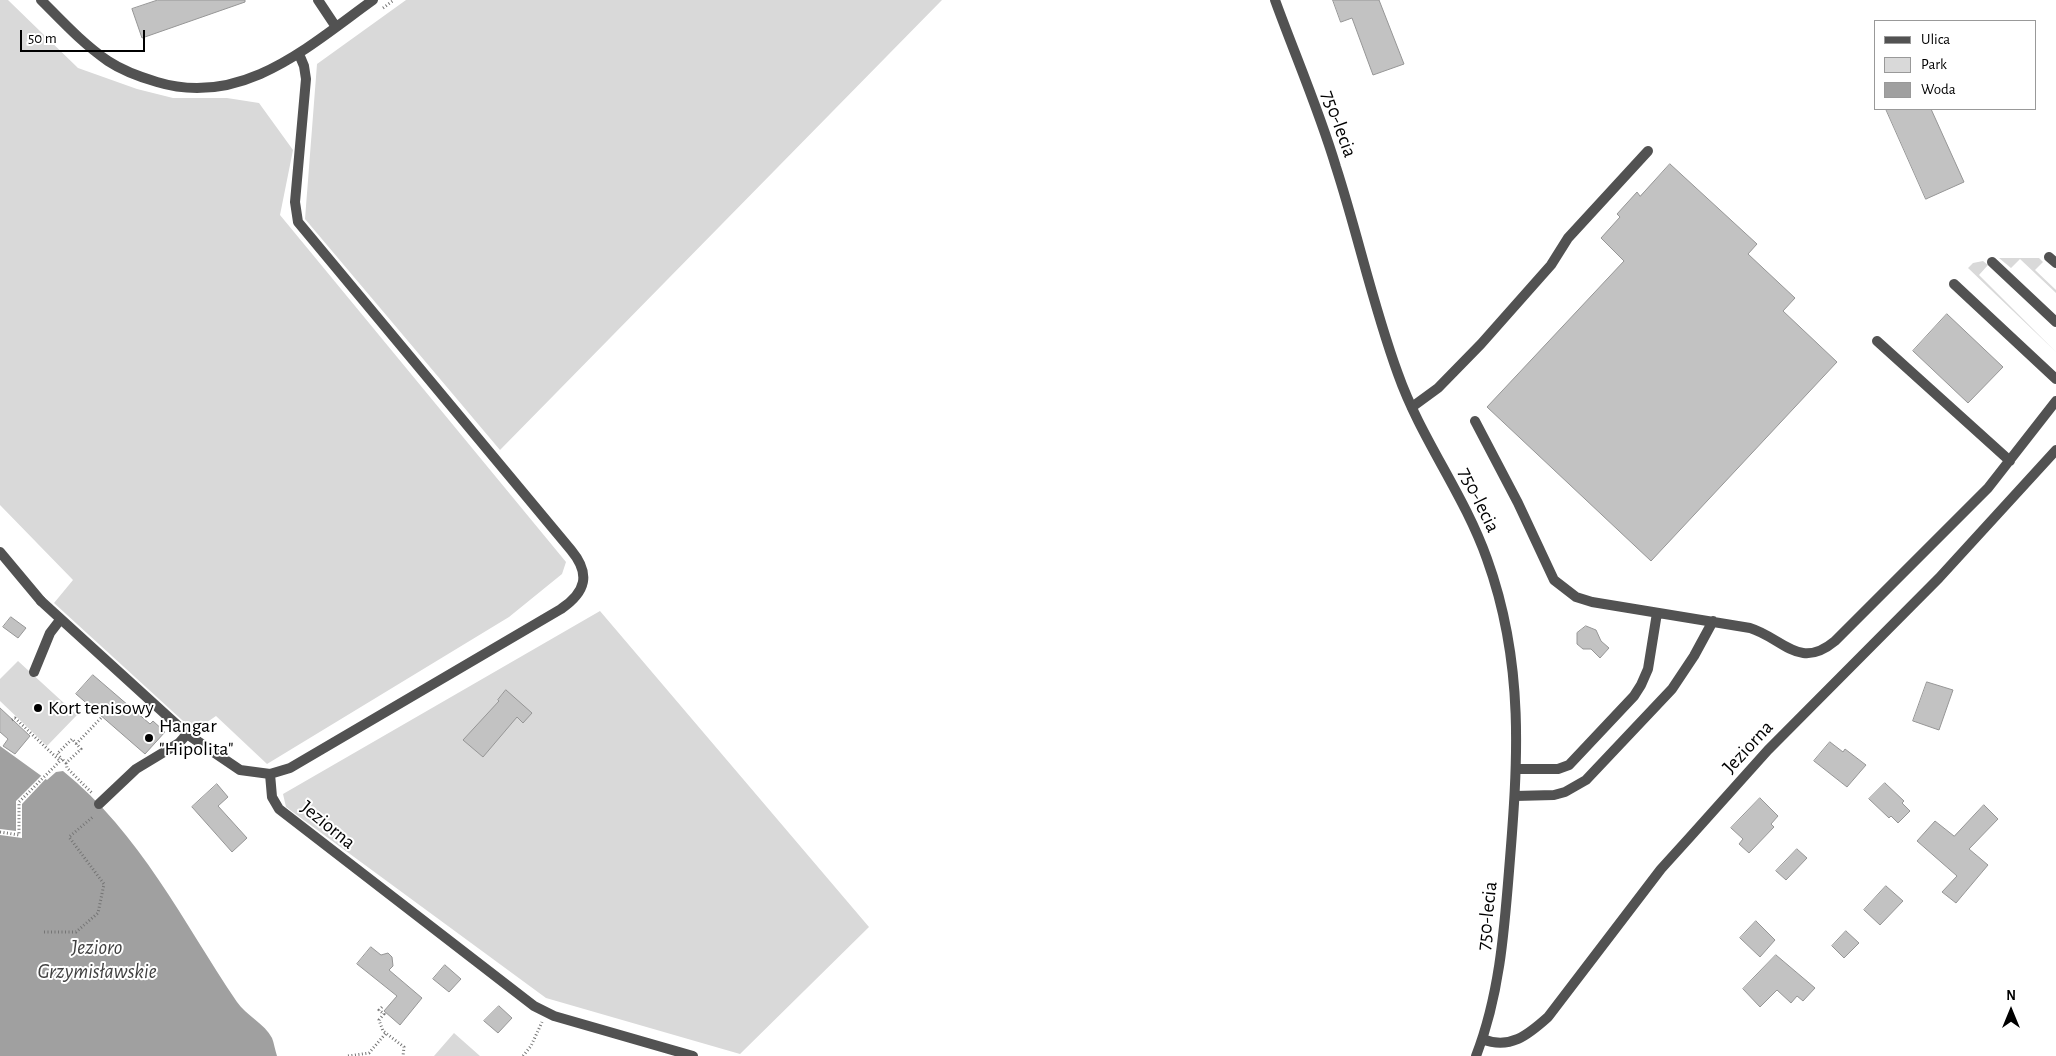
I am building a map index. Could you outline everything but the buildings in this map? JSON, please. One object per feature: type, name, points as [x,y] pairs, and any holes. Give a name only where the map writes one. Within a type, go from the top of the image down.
[{"type":"street","points":[[41,0],[109,62],[135,75],[173,86],[201,88],[234,84],[267,73],[299,54],[373,0]]},
{"type":"street","points":[[318,0],[336,27]]},
{"type":"street","name":"750-lecia","points":[[1275,0],[1329,144],[1389,348],[1412,407],[1464,505],[1482,544],[1498,593],[1514,671],[1517,708],[1515,796],[1500,960],[1482,1039]]},
{"type":"street","points":[[0,552],[40,600],[60,620],[187,734],[240,770],[270,774],[290,768],[575,599],[584,583],[581,564],[571,550],[298,222],[294,202],[306,79],[304,66],[299,54]]},
{"type":"street","points":[[1412,407],[1438,388],[1481,344],[1551,265],[1568,238],[1648,151]]},
{"type":"street","points":[[1992,262],[2056,322]]},
{"type":"street","points":[[1954,284],[2056,379]]},
{"type":"street","points":[[1877,340],[2010,461]]},
{"type":"street","points":[[1475,420],[1518,503],[1554,580],[1576,597],[1600,604],[1713,621],[1758,631],[1794,652],[1804,653],[1822,650],[1835,641],[1981,495],[2056,401]]},
{"type":"street","name":"Jeziorna","points":[[1482,1039],[1496,1044],[1512,1042],[1529,1033],[1548,1017],[1661,869],[1768,750],[1939,578],[2056,450]]},
{"type":"street","points":[[1516,769],[1558,769],[1569,765],[1634,696],[1648,669],[1657,613]]},
{"type":"street","points":[[34,672],[52,629],[60,620]]},
{"type":"street","points":[[1515,796],[1554,795],[1577,786],[1586,780],[1676,684],[1713,621]]},
{"type":"street","points":[[100,806],[136,769],[179,743],[187,734]]},
{"type":"street","name":"Jeziorna","points":[[270,774],[272,797],[280,809],[326,847],[544,1012],[693,1056]]},
{"type":"street","points":[[1476,1056],[1482,1039]]},
{"type":"path","points":[[76,744],[102,717]]},
{"type":"path","points":[[12,720],[14,718],[66,763],[67,768],[100,806],[70,837],[104,884],[98,913],[76,932],[44,932]]},
{"type":"path","points":[[61,760],[57,754],[72,739],[81,749],[66,763]]},
{"type":"path","points":[[0,832],[19,835],[19,802],[61,760]]},
{"type":"path","points":[[382,1007],[379,1010],[384,1014],[379,1020],[386,1033],[404,1047],[403,1056]]},
{"type":"path","points":[[523,1056],[537,1035],[544,1012]]},
{"type":"path","points":[[348,1056],[369,1053],[386,1033]]},
{"type":"green space","points":[[0,0],[8,0],[78,68],[137,89],[173,98],[227,98],[259,103],[293,150],[280,215],[566,562],[562,574],[509,617],[267,764],[216,716],[194,731],[54,603],[73,580],[0,505]]},
{"type":"green space","points":[[406,0],[942,0],[500,450],[305,219],[317,64]]},
{"type":"green space","points":[[1999,258],[2039,258],[2043,262],[2035,270],[2056,290],[2056,293],[2020,259],[2011,268]]},
{"type":"green space","points":[[1983,261],[1988,265],[1979,275],[2056,352],[1968,268],[1973,263]]},
{"type":"green space","points":[[600,611],[869,927],[740,1054],[546,998],[286,807],[283,794]]},
{"type":"green space","name":"Kort tenisowy","points":[[18,661],[77,715],[47,746],[0,701],[0,679]]},
{"type":"green space","points":[[454,1033],[480,1056],[434,1056]]},
{"type":"water","name":"Jezioro Grzymisławskie","points":[[0,746],[47,780],[56,772],[63,771],[90,795],[115,822],[159,880],[237,1002],[269,1033],[277,1056],[0,1056]]},
{"type":"pier","points":[[55,769],[22,804],[22,838],[0,835],[0,829],[16,831],[16,801],[43,774],[42,772],[47,777]]},
{"type":"place","name":"Kort tenisowy","points":[[38,708]]},
{"type":"place","name":"Hangar \"Hipolita\"","points":[[149,738]]}]
